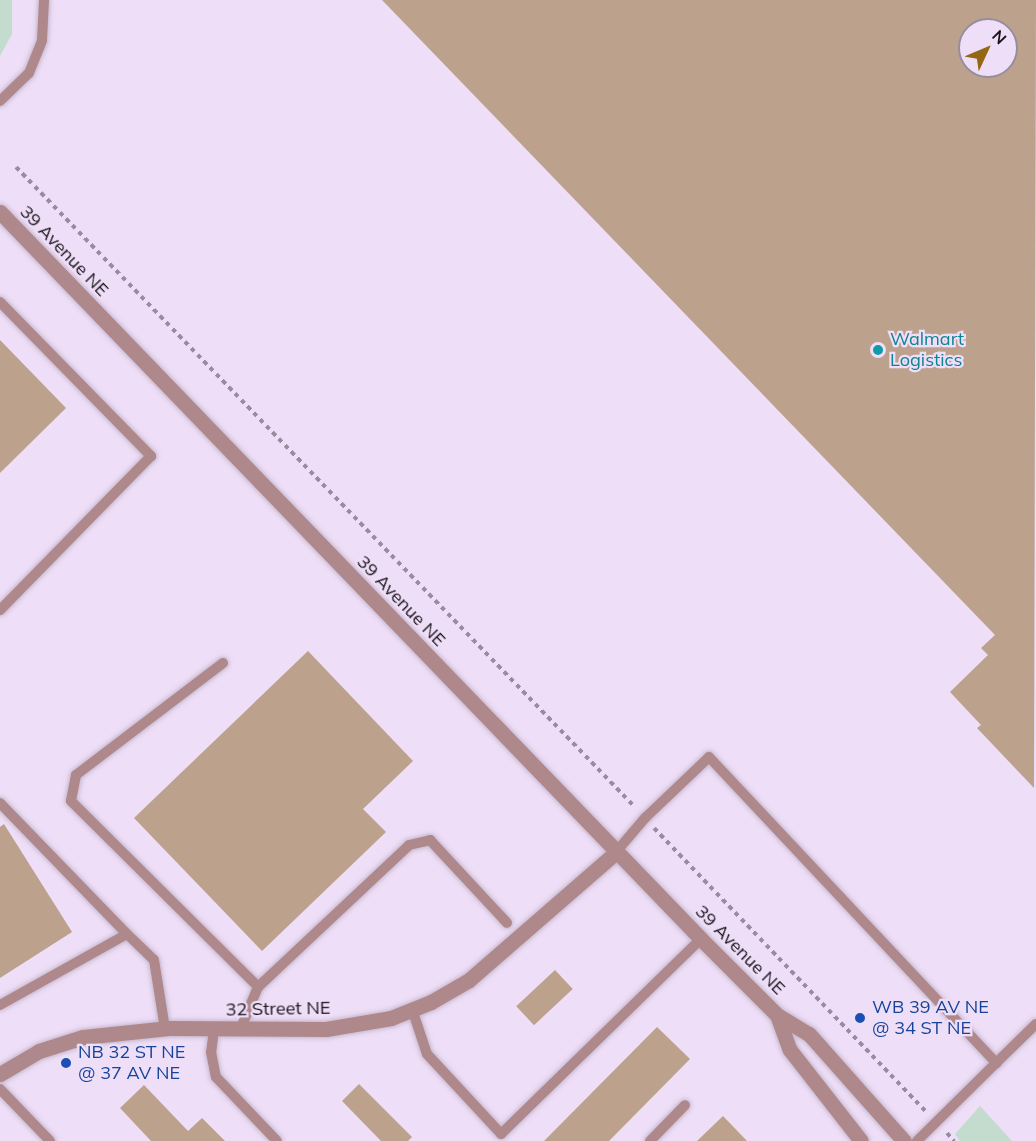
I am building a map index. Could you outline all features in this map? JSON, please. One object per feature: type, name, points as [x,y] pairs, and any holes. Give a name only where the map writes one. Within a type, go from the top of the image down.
[{"type":"street","name":"39 Avenue NE","points":[[0,212],[701,939],[777,1015],[809,1034],[904,1141]]},
{"type":"street","name":"32 Street NE","points":[[0,1074],[39,1051],[82,1037],[165,1029],[326,1029],[391,1018],[470,980],[616,852]]},
{"type":"street","name":"39 Avenue NE","points":[[777,1015],[790,1050],[861,1141]]},
{"type":"lane","points":[[0,101],[29,73],[42,40],[45,0]]},
{"type":"lane","points":[[0,302],[151,456],[0,610]]},
{"type":"lane","points":[[223,663],[76,776],[71,801],[258,987]]},
{"type":"lane","points":[[616,852],[645,818],[709,757],[996,1063]]},
{"type":"lane","points":[[0,803],[154,960],[165,1029]]},
{"type":"lane","points":[[240,1030],[258,987],[409,845],[430,840],[507,923]]},
{"type":"lane","points":[[0,1005],[127,934]]},
{"type":"lane","points":[[412,1009],[427,1054],[501,1134],[701,939]]},
{"type":"lane","points":[[917,1141],[1036,1024]]},
{"type":"lane","points":[[214,1029],[212,1052],[216,1077],[277,1141]]},
{"type":"lane","points":[[0,1089],[50,1141]]},
{"type":"lane","points":[[650,1141],[685,1105]]},
{"type":"path","points":[[16,166],[918,1102]]},
{"type":"green space","points":[[0,0],[12,0],[12,34],[0,56]]},
{"type":"green space","points":[[980,1106],[1012,1141],[960,1141],[955,1134]]},
{"type":"building","name":"Walmart Logistics","points":[[382,0],[1036,0],[1034,788],[977,728],[981,725],[950,692],[988,655],[981,648],[995,635]]},
{"type":"building","points":[[0,340],[66,408],[0,473]]},
{"type":"building","points":[[308,651],[413,761],[363,809],[386,832],[262,951],[134,818]]},
{"type":"building","points":[[4,824],[72,932],[0,978],[0,827]]},
{"type":"building","points":[[555,970],[573,989],[534,1025],[516,1006]]},
{"type":"building","points":[[657,1027],[690,1059],[609,1141],[544,1141]]},
{"type":"building","points":[[359,1084],[412,1137],[408,1141],[381,1141],[342,1101]]},
{"type":"building","points":[[144,1085],[188,1131],[202,1118],[225,1141],[151,1141],[120,1108]]},
{"type":"building","points":[[723,1116],[747,1141],[697,1141]]},
{"type":"place","name":"Walmart Logistics","points":[[878,350]]},
{"type":"place","name":"WB 39 AV NE @ 34 ST NE","points":[[860,1018]]},
{"type":"place","name":"NB 32 ST NE @ 37 AV NE","points":[[66,1063]]}]
